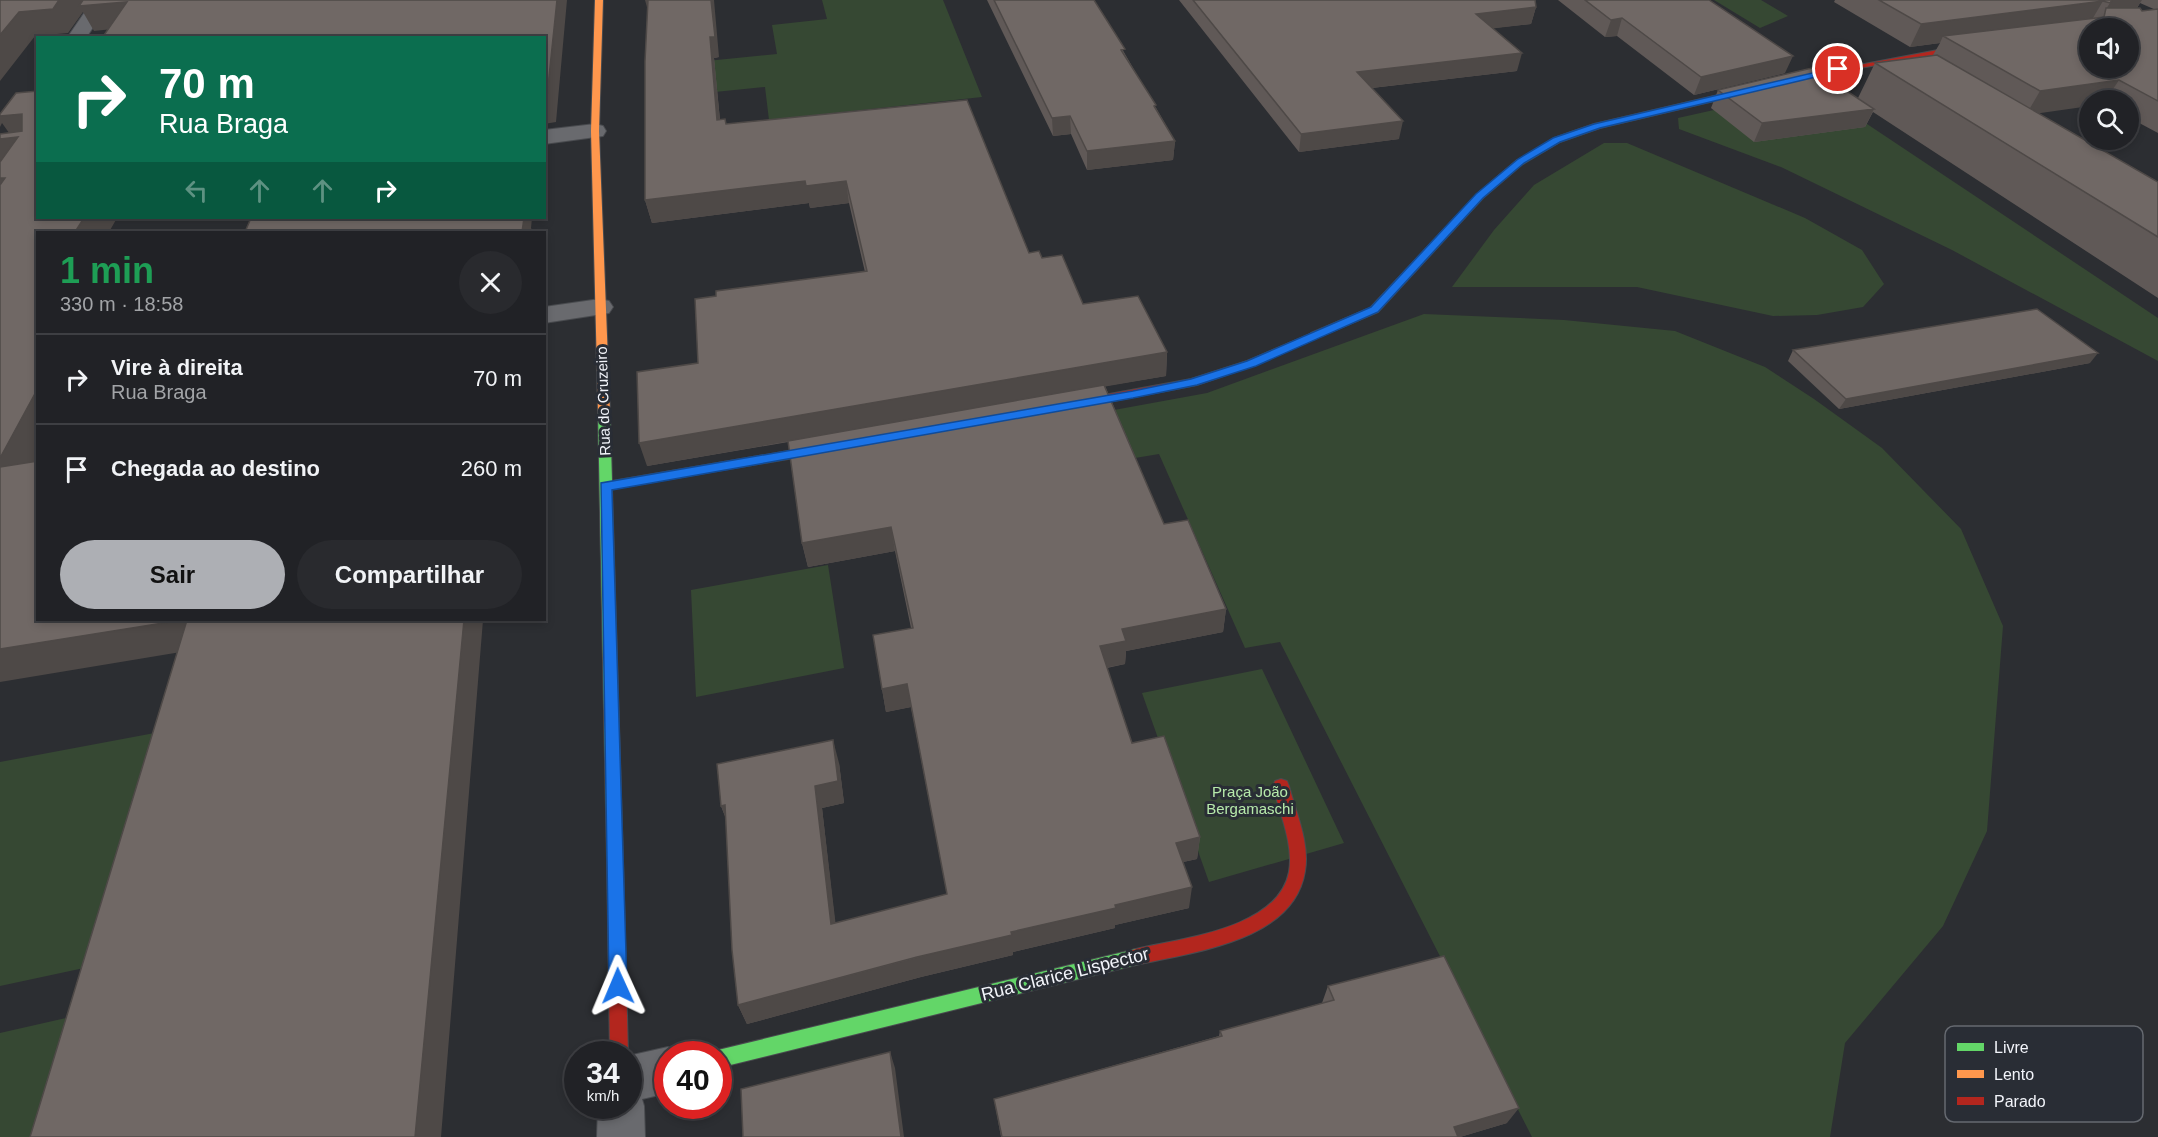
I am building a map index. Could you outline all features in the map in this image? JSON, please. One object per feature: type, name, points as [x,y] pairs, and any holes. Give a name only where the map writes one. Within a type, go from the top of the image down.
[{"type":"street","points":[[77,36],[102,0]]},
{"type":"street","name":"Rua do Cruzeiro","points":[[599,0],[595,130],[619,1041]]},
{"type":"street","points":[[1056,408],[1193,382],[1251,363],[1374,310],[1480,196],[1521,161],[1557,140],[1597,126],[1861,64],[1998,42]]},
{"type":"street","points":[[546,137],[595,130]]},
{"type":"street","points":[[546,315],[600,307]]},
{"type":"street","points":[[606,486],[852,443]]},
{"type":"street","name":"Rua Clarice Lispector","points":[[732,1056],[1245,930],[1272,917],[1291,896],[1298,871],[1281,786]]},
{"type":"street","points":[[621,1119],[621,1137]]},
{"type":"green space","points":[[822,0],[943,0],[982,97],[769,120],[765,87],[646,99],[647,67],[777,54],[772,25],[827,19]]},
{"type":"green space","points":[[1714,0],[1761,0],[1788,16],[1760,28]]},
{"type":"green space","points":[[1813,88],[2158,318],[2158,361],[1952,250],[1781,167],[1679,129],[1678,118]]},
{"type":"green space","points":[[1604,143],[1627,143],[1805,218],[1862,250],[1884,284],[1863,307],[1817,315],[1773,316],[1637,287],[1452,287],[1494,230],[1534,185]]},
{"type":"green space","points":[[1424,314],[1564,320],[1675,331],[1765,367],[1882,448],[1961,529],[2003,626],[1987,831],[1943,926],[1845,1043],[1830,1137],[1532,1137],[1280,642],[1245,648],[1159,454],[1123,460],[1103,412],[1207,393]]},
{"type":"green space","points":[[828,565],[844,668],[696,697],[691,590]]},
{"type":"green space","name":"Praça João Bergamaschi","points":[[1262,669],[1344,843],[1209,882],[1142,693]]},
{"type":"green space","points":[[160,732],[84,968],[0,986],[0,762]]},
{"type":"green space","points":[[88,1013],[51,1137],[0,1137],[0,1033]]},
{"type":"building","points":[[0,0],[59,0],[53,9],[19,12],[0,35]]},
{"type":"building","points":[[83,0],[557,0],[547,96],[546,36],[103,36],[127,2],[79,6]]},
{"type":"building","points":[[648,0],[711,0],[715,37],[710,37],[717,120],[725,119],[726,124],[967,100],[1029,253],[1039,251],[1042,258],[1062,255],[1083,304],[1138,296],[1167,352],[639,443],[637,372],[698,363],[695,299],[716,296],[716,291],[867,271],[846,181],[806,186],[805,181],[645,200],[645,61]]},
{"type":"building","points":[[994,0],[1094,0],[1125,49],[1121,50],[1156,105],[1154,106],[1175,141],[1087,151],[1070,116],[1052,118]]},
{"type":"building","points":[[1193,0],[1535,0],[1536,7],[1476,14],[1522,53],[1357,72],[1403,121],[1301,134]]},
{"type":"building","points":[[1585,0],[1709,0],[1793,56],[1701,77],[1622,18],[1611,20]]},
{"type":"building","points":[[1879,0],[2112,0],[2110,3],[2103,1],[1921,24]]},
{"type":"building","points":[[2106,8],[2140,8],[2142,11],[2158,9],[2158,101],[2119,80],[2040,91],[1943,36],[2079,20],[2079,78],[2139,78],[2139,18],[2096,18],[2104,17]]},
{"type":"building","points":[[1937,55],[2079,137],[2079,150],[2102,150],[2158,182],[2158,237],[1875,63]]},
{"type":"building","points":[[1812,68],[1874,109],[1762,123],[1718,90]]},
{"type":"building","points":[[36,91],[36,219],[83,219],[76,231],[36,231],[36,392],[0,458],[0,185],[5,178],[0,178],[0,162],[18,137],[0,139],[0,134],[22,131],[22,114],[0,116],[0,114],[16,93]]},
{"type":"building","points":[[251,219],[524,219],[522,231],[245,231]]},
{"type":"building","points":[[2037,309],[2098,353],[1846,399],[1793,350]]},
{"type":"building","points":[[1104,385],[1164,524],[1188,520],[1226,609],[1122,629],[1126,641],[1100,646],[1132,743],[1164,736],[1200,837],[1176,843],[1192,887],[1115,905],[1116,908],[1011,932],[1012,935],[917,957],[738,1005],[732,950],[725,805],[721,806],[717,764],[833,740],[838,781],[815,786],[831,924],[947,894],[907,684],[882,689],[873,635],[913,628],[891,527],[802,543],[788,441]]},
{"type":"building","points":[[36,461],[36,621],[176,621],[0,649],[0,467]]},
{"type":"building","points":[[187,621],[464,621],[415,1137],[30,1137]]},
{"type":"building","points":[[1444,956],[1519,1108],[1454,1127],[1458,1137],[1002,1137],[994,1099],[1222,1036],[1220,1031],[1334,1000],[1328,986]]},
{"type":"building","points":[[890,1052],[901,1137],[743,1137],[741,1089]]},
{"type":"traffic: fast","points":[[1520,162],[1557,140],[1597,126],[1821,73]]},
{"type":"traffic: fast","points":[[604,412],[615,860]]},
{"type":"traffic: fast","points":[[606,486],[835,447]]},
{"type":"traffic: fast","points":[[732,1056],[1136,957]]},
{"type":"traffic: slow","points":[[599,0],[595,131],[604,412]]},
{"type":"traffic: slow","points":[[1315,335],[1374,310],[1480,196],[1520,162]]},
{"type":"traffic: jam","points":[[1821,73],[1980,44]]},
{"type":"traffic: jam","points":[[1066,406],[1193,382],[1251,363],[1315,335]]},
{"type":"traffic: jam","points":[[1136,957],[1232,934],[1256,924],[1276,910],[1290,893],[1297,872],[1295,840],[1281,786]]},
{"type":"traffic: jam","points":[[615,860],[619,1041]]},
{"type":"route","points":[[618,986],[606,486],[1133,395],[1193,382],[1251,363],[1374,310],[1480,196],[1521,161],[1557,140],[1597,126],[1838,69]]}]
